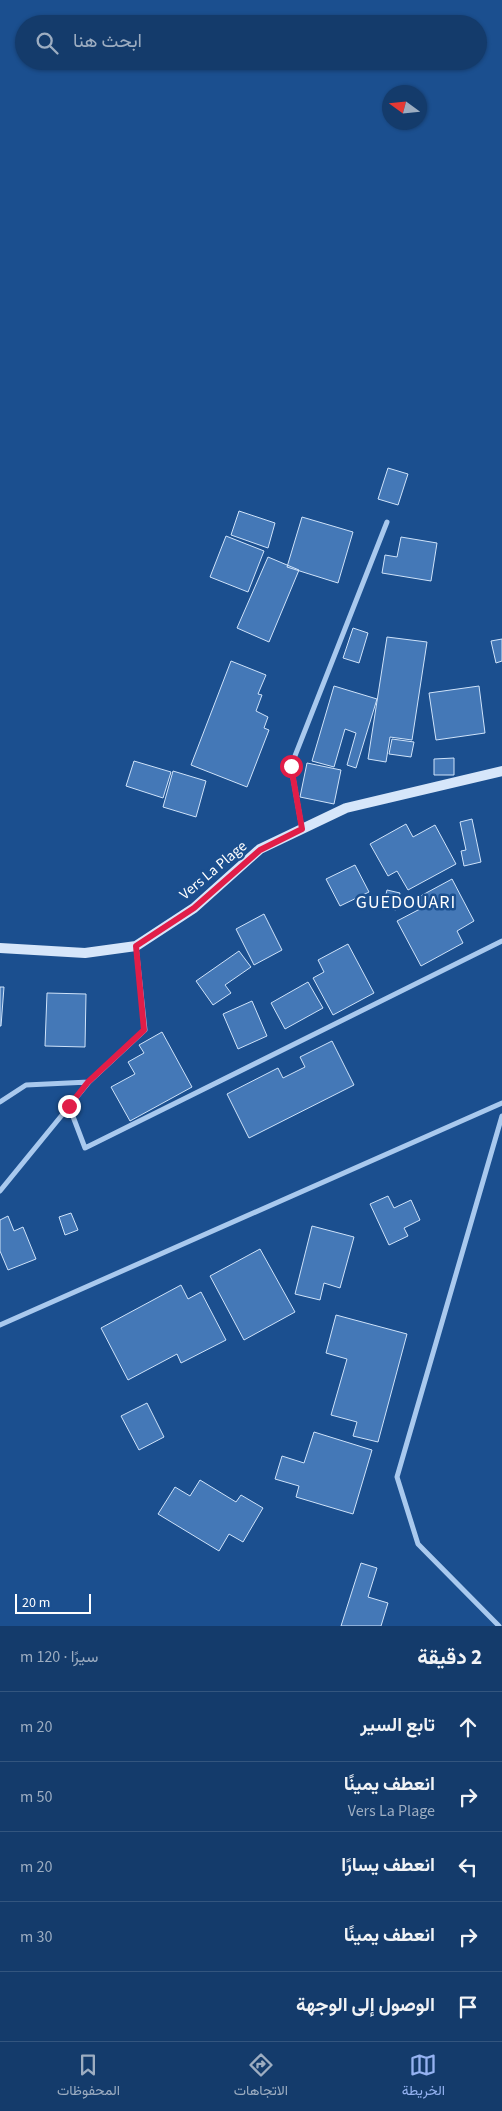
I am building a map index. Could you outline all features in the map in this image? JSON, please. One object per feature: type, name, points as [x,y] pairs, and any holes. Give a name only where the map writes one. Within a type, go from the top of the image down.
[{"type":"street","points":[[302,829],[291,766],[387,522]]},
{"type":"street","name":"Vers La Plage","points":[[0,948],[85,953],[136,946],[194,908],[260,850],[346,808],[502,772]]},
{"type":"street","points":[[69,1106],[85,1148],[502,941]]},
{"type":"street","points":[[0,1191],[88,1082],[144,1030],[136,946]]},
{"type":"street","points":[[0,1102],[26,1085],[88,1082]]},
{"type":"street","points":[[0,1325],[502,1103]]},
{"type":"street","points":[[499,1626],[418,1544],[397,1477],[502,1116]]},
{"type":"building","points":[[388,468],[408,474],[398,505],[378,499]]},
{"type":"building","points":[[239,511],[275,523],[268,548],[231,535]]},
{"type":"building","points":[[302,517],[353,532],[338,583],[287,567]]},
{"type":"building","points":[[226,536],[264,551],[248,592],[210,577]]},
{"type":"building","points":[[401,537],[437,543],[431,581],[382,573],[385,555],[397,557]]},
{"type":"building","points":[[268,557],[299,570],[269,642],[237,628]]},
{"type":"building","points":[[353,628],[368,633],[359,663],[343,658]]},
{"type":"building","points":[[387,637],[427,642],[412,740],[390,737],[386,762],[368,759]]},
{"type":"building","points":[[502,639],[502,661],[496,663],[491,641]]},
{"type":"building","points":[[231,661],[266,675],[258,694],[262,695],[256,711],[268,717],[264,728],[269,730],[247,787],[191,765]]},
{"type":"building","points":[[334,686],[377,699],[356,768],[347,765],[356,733],[345,729],[334,767],[312,761]]},
{"type":"building","points":[[479,686],[485,733],[436,740],[429,693]]},
{"type":"building","points":[[392,739],[414,742],[411,757],[389,754]]},
{"type":"building","points":[[454,758],[454,775],[434,775],[434,759]]},
{"type":"building","points":[[134,761],[171,772],[163,798],[126,786]]},
{"type":"building","points":[[307,763],[341,770],[334,804],[300,797]]},
{"type":"building","points":[[173,771],[206,781],[196,817],[163,807]]},
{"type":"building","points":[[472,819],[481,862],[464,866],[461,851],[466,850],[460,822]]},
{"type":"building","points":[[406,824],[413,837],[435,825],[456,864],[408,890],[397,871],[388,876],[370,844]]},
{"type":"building","points":[[355,865],[369,892],[340,906],[326,879]]},
{"type":"building","points":[[452,879],[474,921],[457,931],[463,943],[421,966],[397,921],[420,909],[415,899]]},
{"type":"building","points":[[387,890],[400,893],[396,910],[383,907]]},
{"type":"building","points":[[264,914],[282,950],[254,965],[236,929]]},
{"type":"building","points":[[348,944],[374,993],[333,1015],[313,978],[324,972],[318,960]]},
{"type":"building","points":[[239,951],[251,967],[225,985],[231,993],[213,1005],[196,981]]},
{"type":"building","points":[[308,982],[323,1008],[285,1029],[271,1003]]},
{"type":"building","points":[[0,987],[4,987],[1,1026],[0,1026]]},
{"type":"building","points":[[47,993],[86,994],[85,1047],[45,1046]]},
{"type":"building","points":[[252,1001],[267,1036],[238,1049],[223,1014]]},
{"type":"building","points":[[162,1032],[192,1087],[130,1121],[111,1087],[135,1074],[128,1062],[144,1053],[139,1045]]},
{"type":"building","points":[[332,1041],[354,1085],[249,1138],[227,1094],[278,1068],[283,1078],[305,1067],[300,1057]]},
{"type":"building","points":[[388,1196],[394,1208],[411,1200],[420,1220],[404,1228],[408,1236],[389,1245],[370,1204]]},
{"type":"building","points":[[71,1213],[78,1230],[65,1235],[59,1217]]},
{"type":"building","points":[[8,1216],[14,1231],[23,1227],[36,1259],[8,1270],[0,1251],[0,1220]]},
{"type":"building","points":[[312,1226],[354,1237],[340,1288],[324,1283],[320,1300],[295,1294]]},
{"type":"building","points":[[260,1249],[295,1312],[244,1340],[210,1276]]},
{"type":"building","points":[[181,1285],[188,1299],[201,1292],[226,1340],[181,1363],[177,1354],[128,1380],[101,1328]]},
{"type":"building","points":[[336,1315],[407,1334],[378,1442],[353,1436],[357,1422],[331,1415],[347,1359],[326,1353]]},
{"type":"building","points":[[147,1403],[164,1437],[139,1450],[121,1416]]},
{"type":"building","points":[[314,1432],[372,1450],[353,1514],[296,1497],[299,1486],[275,1479],[282,1456],[304,1463]]},
{"type":"building","points":[[200,1480],[236,1502],[241,1495],[263,1508],[243,1542],[229,1534],[219,1551],[158,1514],[175,1487],[190,1496]]},
{"type":"building","points":[[361,1563],[377,1568],[368,1597],[388,1603],[381,1626],[341,1626]]},
{"type":"district","name":"GUEDOUARI","points":[[406,902]]},
{"type":"route","points":[[69,1106],[88,1082],[144,1030],[136,946],[194,908],[260,850],[302,829],[291,766]]}]
